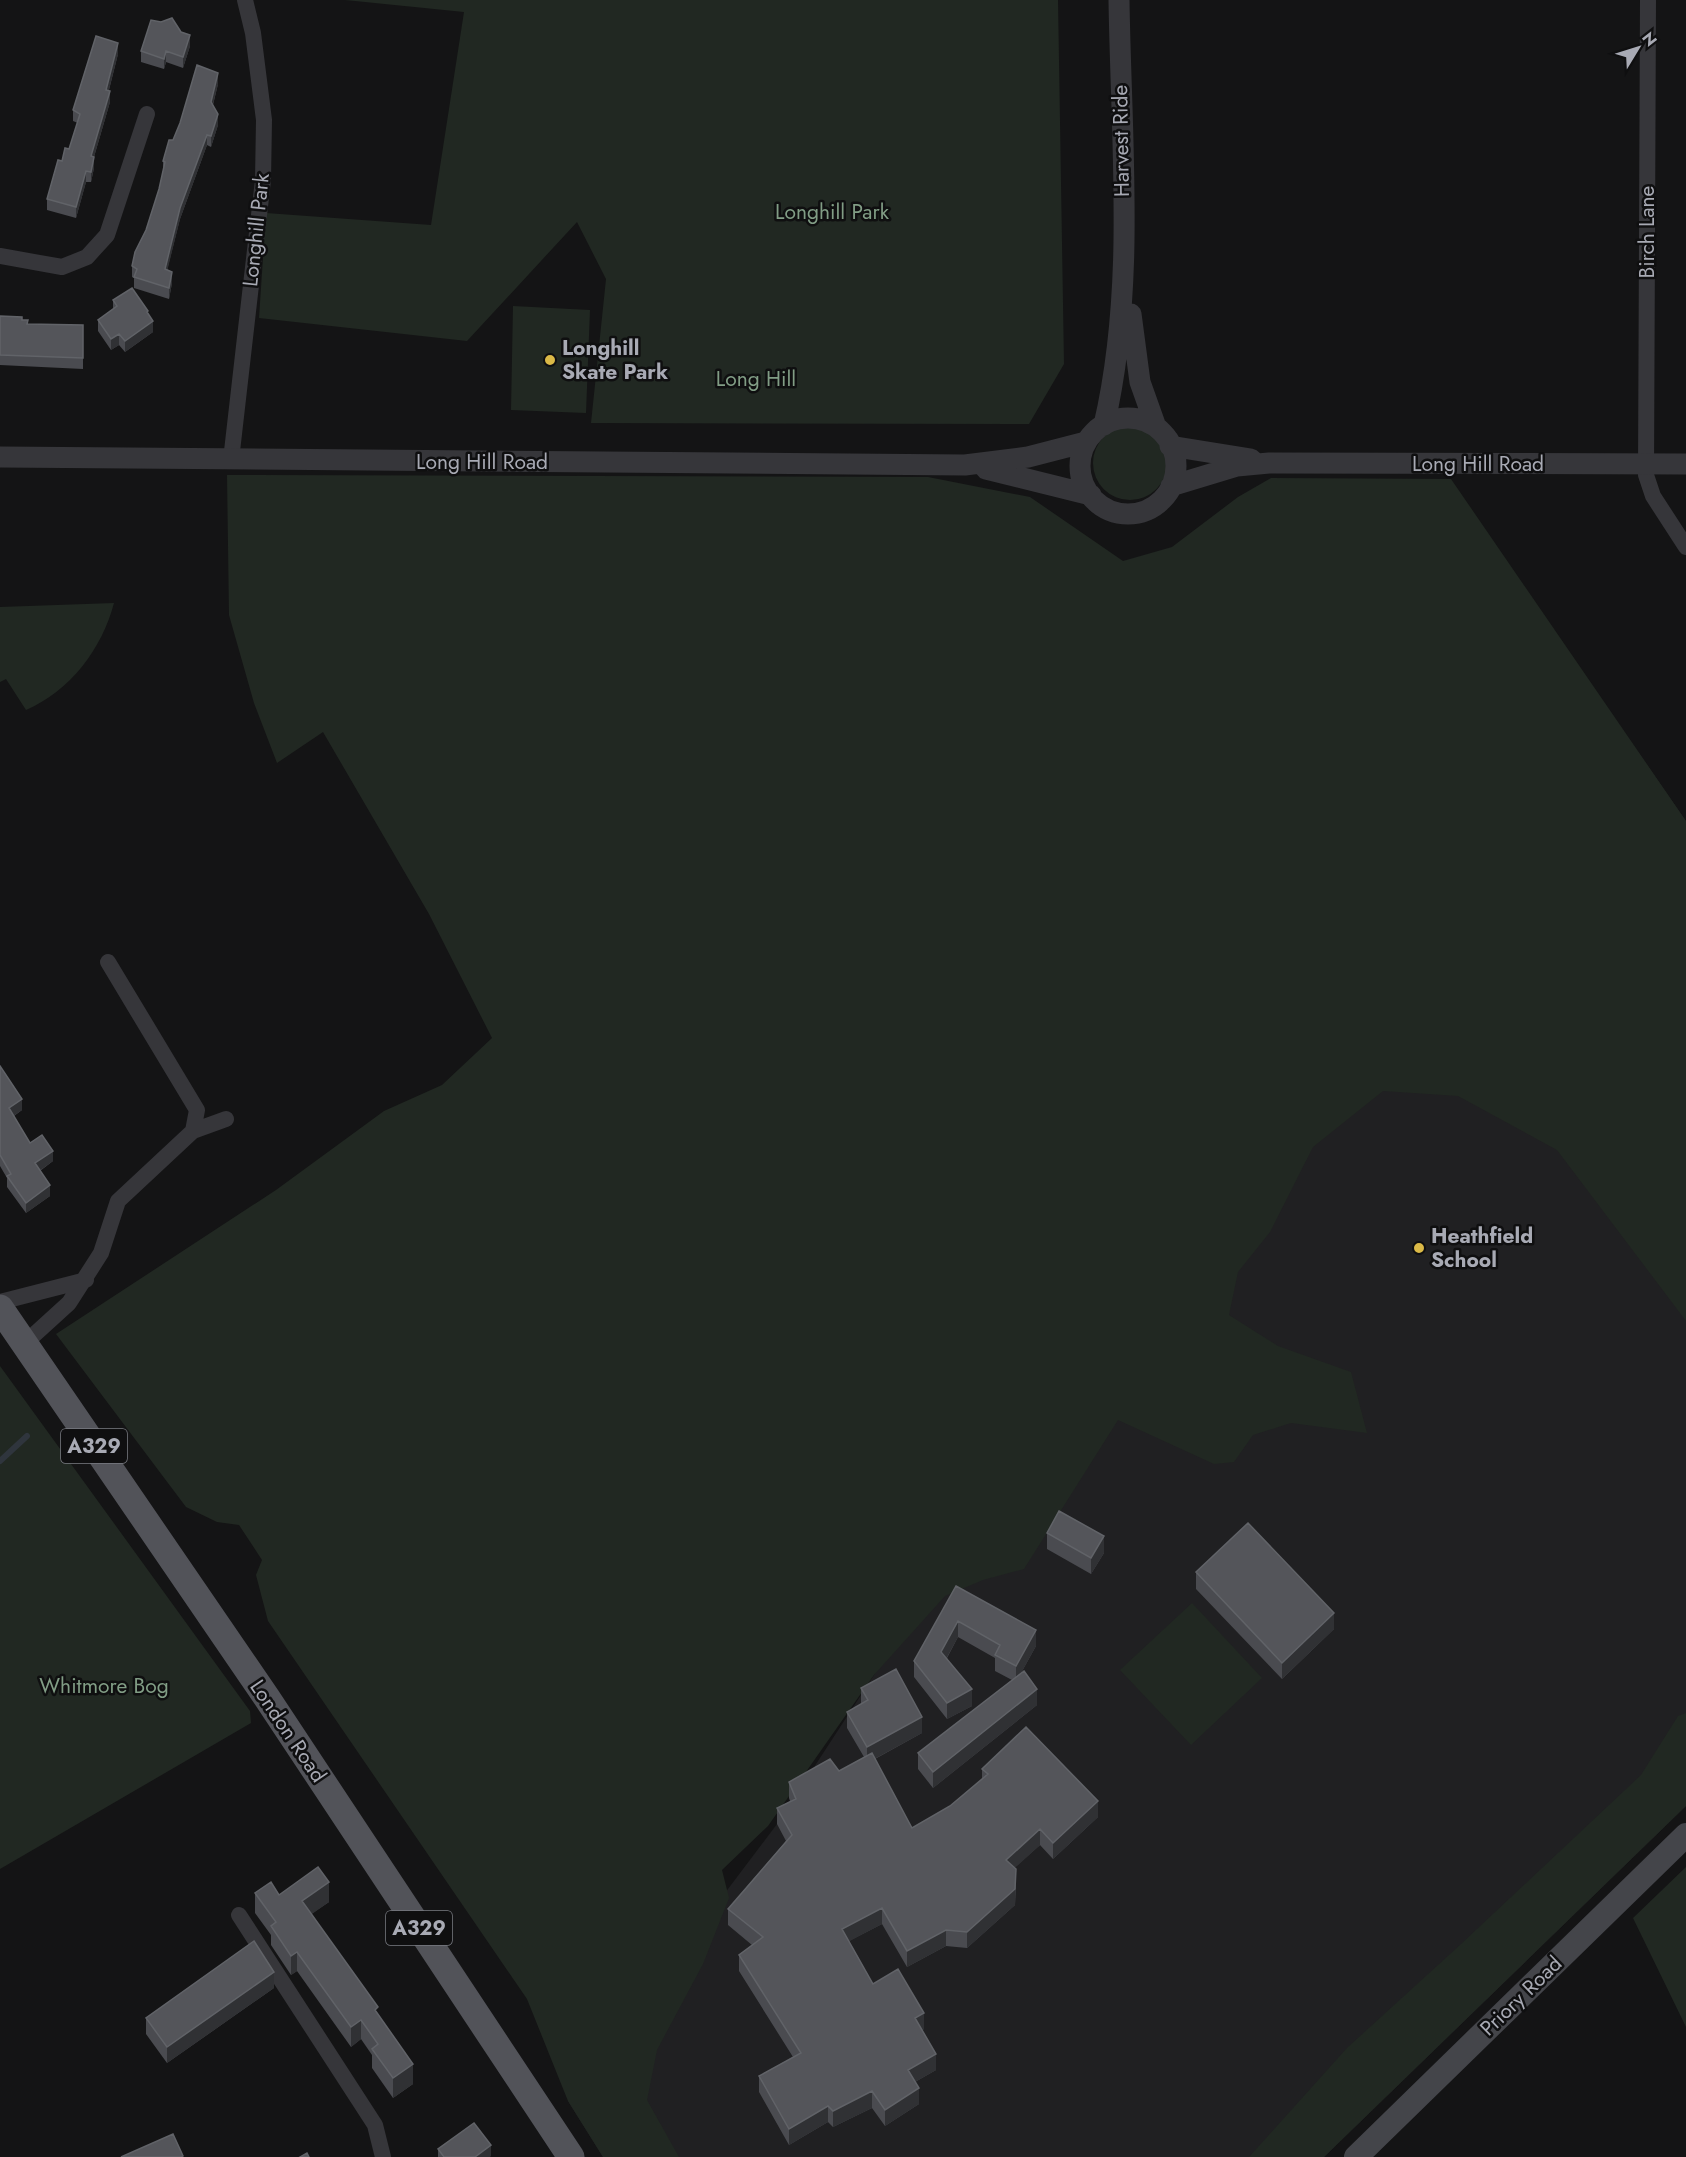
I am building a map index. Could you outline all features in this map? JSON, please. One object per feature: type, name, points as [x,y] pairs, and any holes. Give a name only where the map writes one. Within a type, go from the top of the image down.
[{"type":"main road","name":"London Road","points":[[0,1308],[267,1698],[571,2157]]},
{"type":"main road","name":"Priory Road","points":[[1356,2157],[1686,1835]]},
{"type":"street","name":"Longhill Park","points":[[231,460],[262,180],[264,120],[253,33],[245,0]]},
{"type":"street","name":"Harvest Ride","points":[[1104,425],[1116,370],[1124,281],[1119,0]]},
{"type":"street","name":"Birch Lane","points":[[1648,0],[1647,484],[1686,547]]},
{"type":"street","points":[[0,256],[62,267],[87,257],[107,235],[147,114]]},
{"type":"street","name":"Harvest Ride","points":[[1124,281],[1132,319],[1140,381],[1156,427]]},
{"type":"street","points":[[1130,418],[1156,427],[1170,446],[1176,462],[1171,486],[1157,505],[1133,514],[1108,510],[1085,488],[1080,468],[1086,442],[1104,425],[1130,418]]},
{"type":"street","name":"Long Hill Road","points":[[0,458],[965,465],[1028,457],[1086,442]]},
{"type":"street","name":"Long Hill Road","points":[[1170,446],[1269,463]]},
{"type":"street","name":"Long Hill Road","points":[[1171,486],[1238,466],[1269,463],[1686,464]]},
{"type":"street","name":"Long Hill Road","points":[[965,465],[1017,475],[1091,495]]},
{"type":"street","points":[[108,962],[197,1110],[193,1131]]},
{"type":"street","points":[[24,1344],[69,1303],[86,1281],[101,1253],[118,1201],[193,1131],[226,1119]]},
{"type":"street","points":[[0,1302],[86,1281]]},
{"type":"street","points":[[239,1915],[375,2125],[383,2157]]},
{"type":"shaded area","name":"Heathfield School","points":[[1554,631],[1686,821],[1686,1806],[1324,2157],[603,2157],[568,2101],[777,1824]]},
{"type":"green space","name":"Longhill Park","points":[[345,0],[1058,0],[1064,364],[1029,424],[591,423],[606,279],[577,222],[467,341],[259,318],[266,213],[431,225],[464,12]]},
{"type":"green space","name":"Longhill Skate Park","points":[[513,306],[590,310],[586,413],[511,410]]},
{"type":"green space","points":[[1130,426],[1144,429],[1156,437],[1164,449],[1167,463],[1164,477],[1156,489],[1144,497],[1130,500],[1116,497],[1104,489],[1096,477],[1093,463],[1096,449],[1104,437],[1116,429]]},
{"type":"green space","points":[[227,475],[928,477],[1030,497],[1123,561],[1172,547],[1238,497],[1271,478],[1451,479],[1686,821],[1686,1321],[1557,1150],[1458,1096],[1383,1091],[1313,1147],[1270,1232],[1238,1272],[1229,1315],[1278,1346],[1351,1372],[1367,1433],[1291,1423],[1253,1435],[1234,1462],[1214,1464],[1118,1420],[1024,1569],[983,1580],[945,1596],[874,1675],[768,1826],[722,1870],[729,1898],[703,1964],[657,2050],[647,2100],[679,2157],[603,2157],[568,2101],[527,1999],[268,1621],[256,1575],[262,1560],[239,1525],[217,1522],[186,1507],[56,1334],[276,1190],[384,1111],[442,1085],[492,1038],[429,914],[323,732],[277,763],[254,703],[229,615]]},
{"type":"green space","points":[[114,603],[109,620],[92,652],[82,667],[57,692],[26,710],[6,679],[0,682],[0,607]]},
{"type":"green space","name":"Whitmore Bog","points":[[0,1366],[250,1711],[251,1723],[0,1869]]},
{"type":"green space","points":[[1192,1603],[1262,1678],[1191,1745],[1120,1670]]},
{"type":"green space","points":[[1686,1713],[1686,1806],[1324,2157],[1249,2157],[1347,2048],[1641,1775],[1678,1716]]},
{"type":"green space","points":[[1686,1867],[1686,2027],[1633,1918]]},
{"type":"building","points":[[172,18],[181,32],[190,35],[183,57],[166,51],[164,59],[141,51],[151,20],[161,22]]},
{"type":"building","points":[[96,36],[118,43],[106,90],[110,91],[91,156],[94,157],[91,172],[86,171],[76,207],[47,199],[58,160],[62,161],[65,148],[69,149],[80,114],[73,110]]},
{"type":"building","points":[[197,65],[218,73],[211,102],[218,114],[211,136],[207,135],[180,208],[165,269],[172,272],[169,288],[134,277],[137,269],[132,266],[135,252],[146,230],[159,189],[169,140],[173,140],[180,123]]},
{"type":"building","points":[[132,288],[153,321],[125,341],[119,334],[111,339],[98,320],[117,306],[113,300]]},
{"type":"building","points":[[0,316],[22,317],[22,320],[28,320],[27,324],[83,325],[83,358],[0,355]]},
{"type":"building","points":[[0,1066],[22,1099],[9,1108],[30,1143],[42,1135],[53,1151],[35,1163],[50,1185],[26,1203],[7,1176],[11,1174],[0,1155]]},
{"type":"building","points":[[1059,1511],[1104,1536],[1091,1558],[1047,1533]]},
{"type":"building","points":[[1248,1523],[1334,1613],[1282,1663],[1196,1572]]},
{"type":"building","points":[[956,1586],[1036,1630],[1016,1666],[995,1655],[1000,1645],[958,1621],[941,1652],[972,1689],[947,1703],[914,1661]]},
{"type":"building","points":[[896,1669],[922,1717],[867,1747],[847,1712],[868,1700],[861,1688]]},
{"type":"building","points":[[1024,1671],[1037,1689],[933,1772],[918,1753]]},
{"type":"building","points":[[1026,1727],[1098,1801],[1053,1843],[1040,1829],[1006,1860],[1016,1869],[1015,1889],[967,1932],[946,1930],[907,1951],[882,1908],[842,1929],[873,1984],[898,1969],[924,2013],[915,2018],[936,2054],[908,2070],[919,2088],[885,2110],[872,2091],[833,2111],[828,2106],[789,2129],[759,2076],[801,2053],[739,1955],[763,1937],[728,1909],[792,1835],[777,1808],[796,1799],[789,1782],[830,1759],[839,1771],[872,1753],[912,1828],[950,1806],[988,1774],[982,1769]]},
{"type":"building","points":[[318,1867],[329,1882],[302,1901],[378,2007],[375,2010],[413,2064],[393,2078],[372,2049],[378,2044],[361,2020],[351,2027],[297,1952],[291,1956],[271,1926],[276,1922],[255,1893],[271,1882],[279,1895]]},
{"type":"building","points":[[254,1941],[274,1972],[167,2047],[146,2018]]},
{"type":"building","points":[[474,2123],[491,2145],[475,2157],[444,2157],[438,2149]]},
{"type":"building","points":[[173,2134],[183,2156],[181,2157],[121,2157]]},
{"type":"waterway","points":[[0,1461],[27,1436]]},
{"type":"place","name":"Longhill Skate Park","points":[[550,360]]},
{"type":"place","name":"Heathfield School","points":[[1419,1248]]},
{"type":"park label","name":"Long Hill","points":[[756,379]]}]
